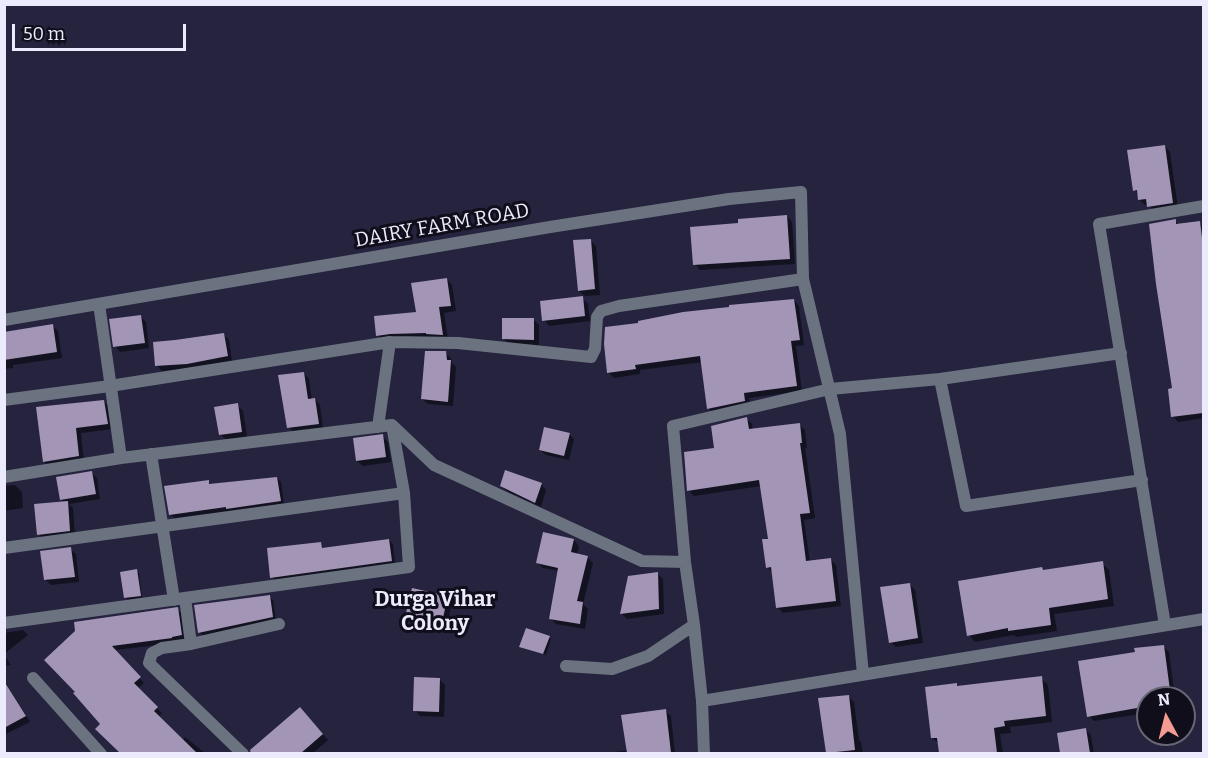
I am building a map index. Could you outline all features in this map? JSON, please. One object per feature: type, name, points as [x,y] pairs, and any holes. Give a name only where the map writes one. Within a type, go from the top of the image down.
[{"type":"street","name":"DAIRY FARM ROAD","points":[[4,320],[572,224],[729,199],[801,192],[803,279]]},
{"type":"street","points":[[1165,625],[1100,225],[1203,206]]},
{"type":"street","points":[[4,400],[110,386],[390,342],[458,343],[591,357],[596,349],[597,317],[601,311],[619,306],[803,279],[840,434],[863,674]]},
{"type":"street","points":[[99,304],[121,458]]},
{"type":"street","points":[[378,427],[390,342]]},
{"type":"street","points":[[704,753],[702,701],[685,562],[673,426],[830,389],[939,379],[1121,353]]},
{"type":"street","points":[[939,379],[966,506],[1142,480]]},
{"type":"street","points":[[392,425],[434,465],[444,470],[642,561],[685,562]]},
{"type":"street","points":[[4,477],[121,458],[392,425]]},
{"type":"street","points":[[4,623],[409,567],[404,493],[392,425]]},
{"type":"street","points":[[151,454],[162,526],[191,644]]},
{"type":"street","points":[[4,548],[404,493]]},
{"type":"street","points":[[702,701],[1203,619]]},
{"type":"street","points":[[243,753],[149,663],[152,653],[162,648],[191,644],[279,624]]},
{"type":"street","points":[[566,666],[612,669],[648,656],[694,625]]},
{"type":"street","points":[[33,678],[101,753]]},
{"type":"building","points":[[1165,145],[1173,203],[1147,207],[1146,199],[1138,200],[1137,190],[1133,191],[1127,150]]},
{"type":"building","points":[[787,215],[790,259],[693,265],[690,227],[738,223],[738,219]]},
{"type":"building","points":[[1176,219],[1176,224],[1200,221],[1203,246],[1203,413],[1171,417],[1168,389],[1172,388],[1149,224]]},
{"type":"building","points":[[591,239],[595,289],[578,291],[573,240]]},
{"type":"building","points":[[447,278],[451,306],[439,307],[443,335],[426,333],[376,336],[374,316],[416,312],[411,283]]},
{"type":"building","points":[[583,296],[585,316],[542,321],[540,301]]},
{"type":"building","points":[[794,299],[800,340],[791,341],[797,386],[744,393],[745,401],[707,409],[700,356],[635,365],[636,369],[607,373],[605,327],[638,323],[638,321],[683,312],[729,307],[729,305]]},
{"type":"building","points":[[141,315],[145,343],[113,347],[109,319]]},
{"type":"building","points":[[502,318],[534,318],[534,340],[502,339]]},
{"type":"building","points":[[53,324],[57,352],[4,360],[4,332]]},
{"type":"building","points":[[224,333],[228,356],[187,364],[155,366],[153,342]]},
{"type":"building","points":[[425,351],[446,351],[447,360],[451,360],[448,402],[421,399]]},
{"type":"building","points":[[304,372],[308,399],[315,398],[319,424],[287,428],[278,375]]},
{"type":"building","points":[[104,400],[108,424],[76,428],[79,456],[43,462],[36,407]]},
{"type":"building","points":[[238,403],[242,432],[219,435],[214,407]]},
{"type":"building","points":[[747,417],[749,429],[800,423],[802,443],[800,443],[810,513],[800,514],[806,561],[831,558],[836,601],[776,608],[771,567],[766,568],[762,539],[768,539],[759,480],[687,491],[684,452],[714,448],[711,426]]},
{"type":"building","points":[[544,427],[570,433],[564,456],[539,450]]},
{"type":"building","points":[[383,434],[386,457],[356,461],[353,438]]},
{"type":"building","points":[[505,470],[542,483],[535,503],[500,486]]},
{"type":"building","points":[[92,471],[96,494],[60,500],[56,477]]},
{"type":"building","points":[[277,477],[281,501],[169,515],[164,486],[209,480],[209,484]]},
{"type":"building","points":[[68,501],[70,531],[37,535],[34,504]]},
{"type":"building","points":[[543,532],[574,539],[571,552],[588,556],[577,601],[583,602],[580,624],[549,619],[558,568],[536,563]]},
{"type":"building","points":[[389,539],[392,561],[270,578],[267,548],[321,542],[322,548]]},
{"type":"building","points":[[71,547],[75,577],[44,580],[40,551]]},
{"type":"building","points":[[1103,561],[1108,599],[1049,608],[1051,625],[1008,631],[1008,628],[967,636],[958,581],[1042,567],[1043,570]]},
{"type":"building","points":[[137,569],[141,596],[124,598],[120,572]]},
{"type":"building","points":[[658,572],[659,609],[620,614],[628,576]]},
{"type":"building","points":[[910,583],[918,638],[889,643],[880,587]]},
{"type":"building","points":[[412,588],[448,596],[442,622],[406,613]]},
{"type":"building","points":[[270,595],[273,617],[198,633],[194,605]]},
{"type":"building","points":[[178,607],[182,635],[112,646],[141,677],[134,683],[158,707],[154,711],[197,753],[120,753],[95,729],[100,724],[73,693],[75,692],[44,660],[75,631],[74,622]]},
{"type":"building","points":[[526,628],[550,636],[543,654],[519,647]]},
{"type":"building","points":[[1164,645],[1169,686],[1136,686],[1136,708],[1087,717],[1078,661],[1135,652],[1134,648]]},
{"type":"building","points":[[1042,676],[1046,716],[1004,721],[1005,726],[994,728],[997,753],[939,753],[937,738],[931,738],[925,687],[957,683],[957,686]]},
{"type":"building","points":[[414,677],[440,678],[439,712],[413,711]]},
{"type":"building","points":[[4,681],[26,716],[4,728]]},
{"type":"building","points":[[849,695],[855,750],[826,753],[818,698]]},
{"type":"building","points":[[300,707],[323,734],[301,753],[251,753],[250,750]]},
{"type":"building","points":[[666,709],[671,753],[627,753],[621,715]]},
{"type":"building","points":[[1086,728],[1090,753],[1060,753],[1057,733]]},
{"type":"district","name":"Durga Vihar Colony","points":[[435,612]]}]
